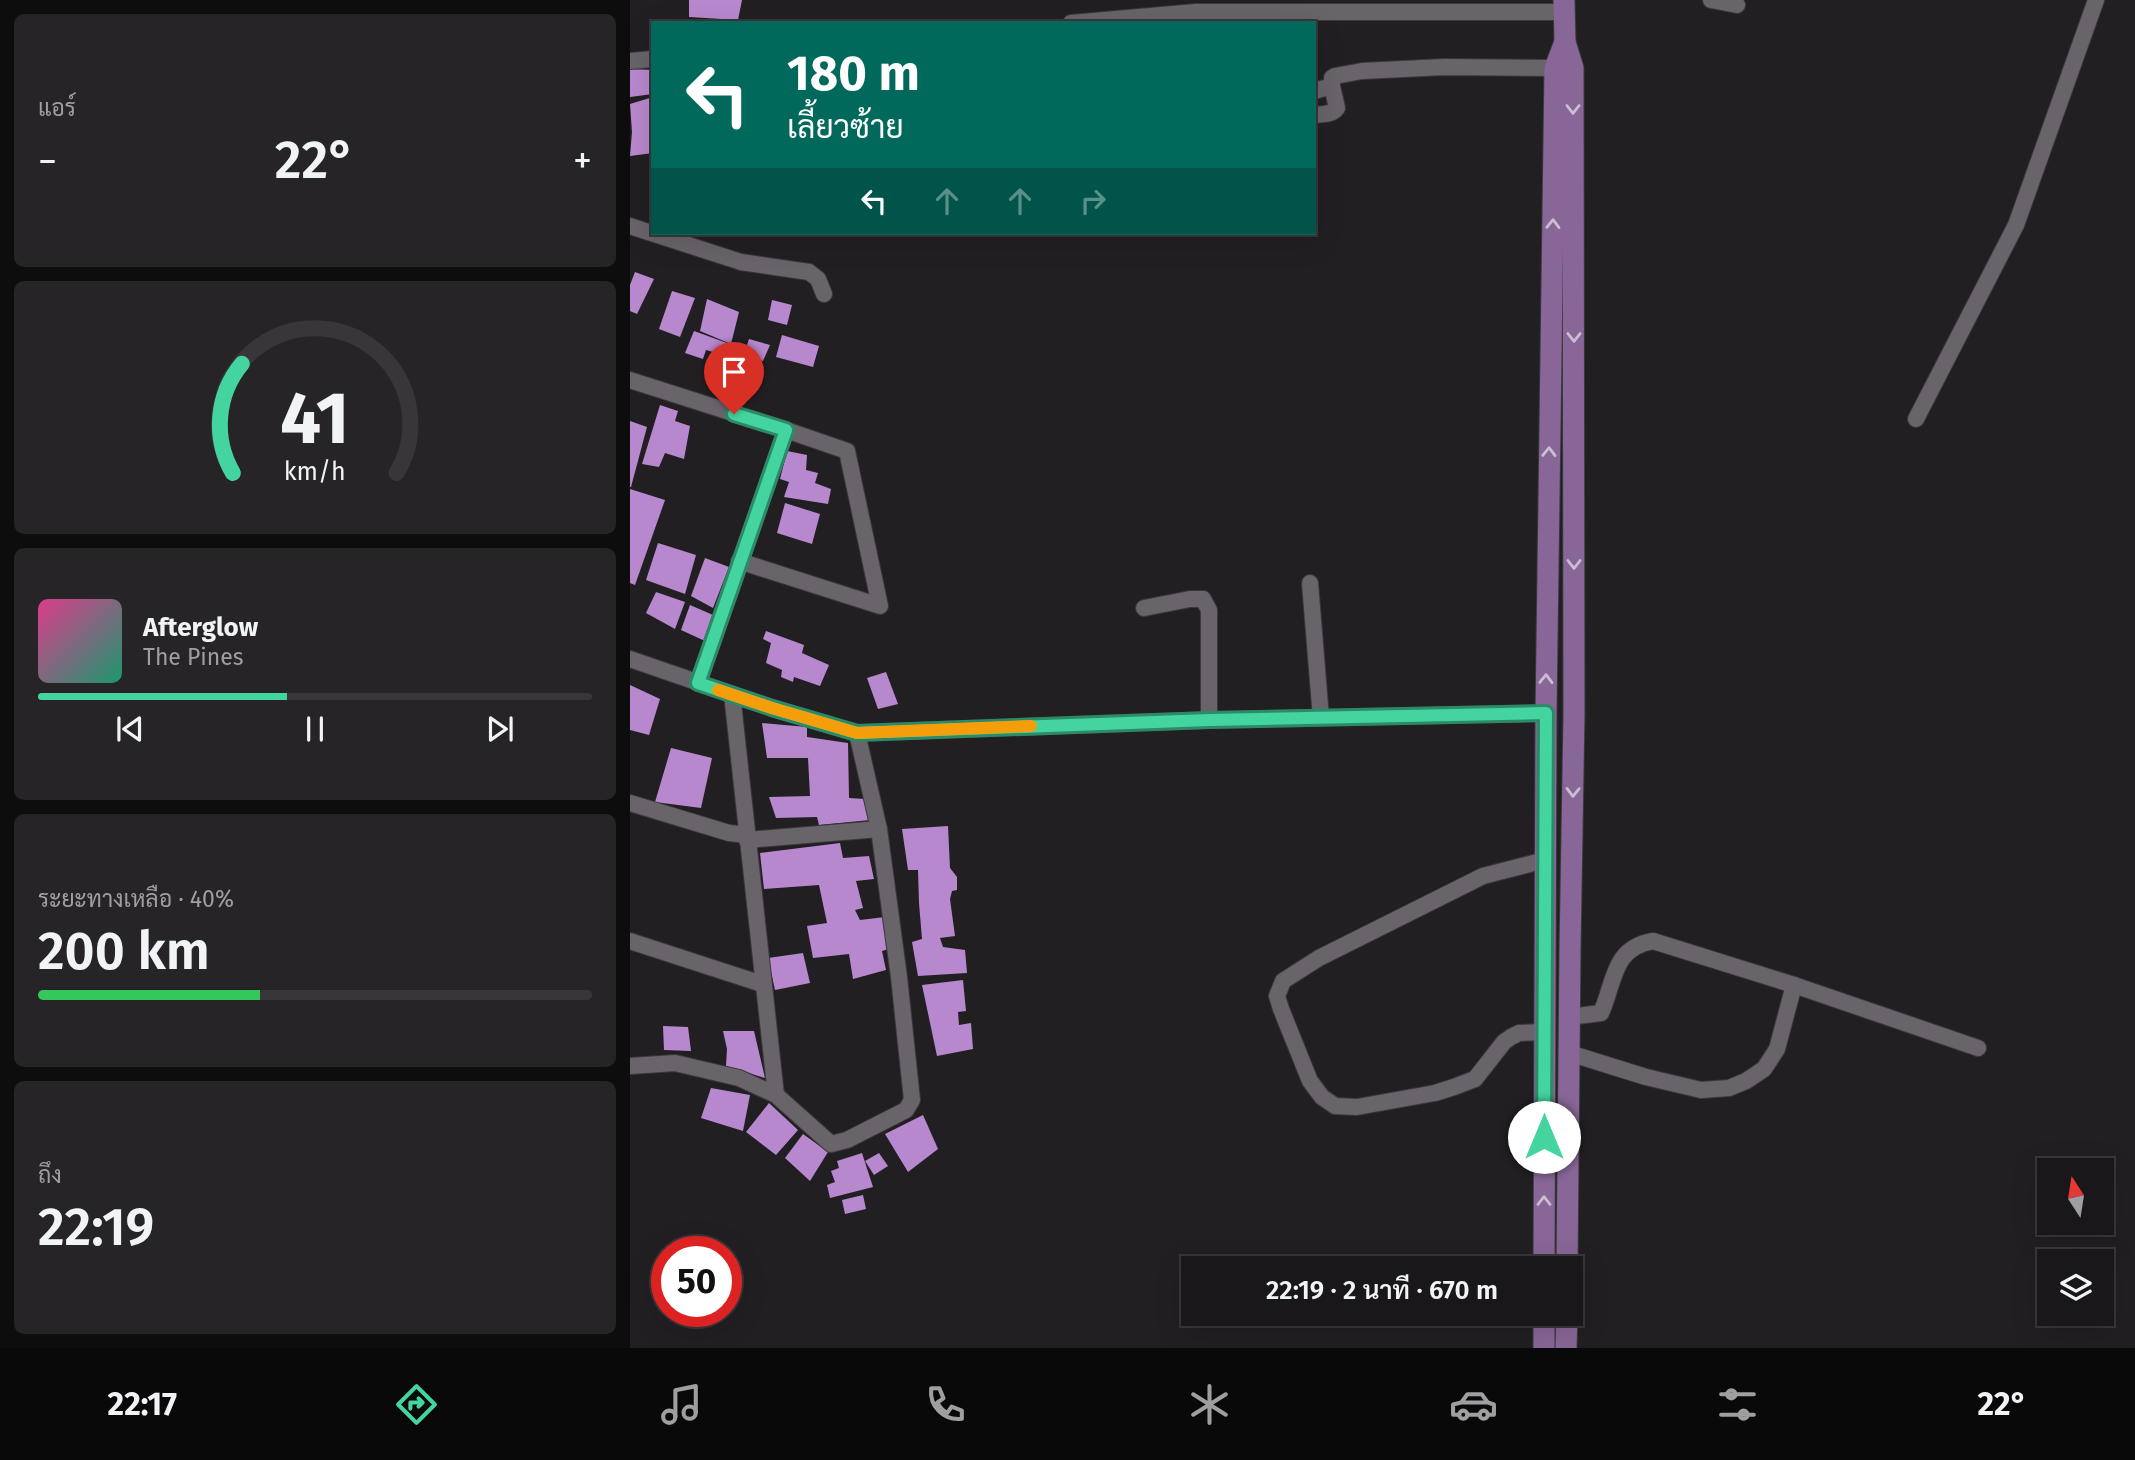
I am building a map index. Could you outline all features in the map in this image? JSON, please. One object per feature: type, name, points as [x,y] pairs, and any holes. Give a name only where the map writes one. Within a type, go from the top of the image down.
[{"type":"main road","points":[[1564,6],[1565,42],[1573,68],[1574,357],[1574,714],[1567,1256]]},
{"type":"main road","points":[[1544,1256],[1546,713],[1555,68],[1565,42]]},
{"type":"main road","points":[[1544,1326],[1544,1348]]},
{"type":"main road","points":[[1566,1348],[1567,1326]]},
{"type":"street","points":[[1711,0],[1737,5]]},
{"type":"street","points":[[1916,419],[2016,225],[2096,0]]},
{"type":"street","points":[[1094,21],[1196,12],[1564,6]]},
{"type":"street","points":[[630,61],[651,59]]},
{"type":"street","points":[[1316,115],[1333,113],[1337,108],[1332,86],[1332,78],[1335,76],[1362,71],[1444,67],[1555,68]]},
{"type":"street","points":[[1316,90],[1332,86]]},
{"type":"street","points":[[630,226],[651,233]]},
{"type":"street","points":[[658,235],[741,262],[809,272],[818,279],[824,293]]},
{"type":"street","points":[[630,380],[847,451],[880,606],[739,561]]},
{"type":"street","points":[[698,683],[786,430]]},
{"type":"street","points":[[1310,583],[1321,718]]},
{"type":"street","points":[[1144,608],[1190,599],[1203,600],[1209,610],[1209,720]]},
{"type":"street","points":[[630,659],[772,708],[857,733],[1209,720],[1546,713]]},
{"type":"street","points":[[732,694],[776,1095]]},
{"type":"street","points":[[630,1066],[675,1063],[739,1078],[776,1095],[831,1144],[847,1140],[906,1110],[912,1100],[899,977],[879,829],[857,733]]},
{"type":"street","points":[[630,803],[747,838],[879,829]]},
{"type":"street","points":[[1545,860],[1483,876],[1319,958],[1283,981],[1277,996],[1310,1081],[1322,1097],[1335,1106],[1357,1107],[1454,1087],[1475,1079],[1511,1037],[1519,1033],[1545,1032]]},
{"type":"street","points":[[630,941],[762,984]]},
{"type":"street","points":[[1569,1017],[1601,1013],[1616,967],[1634,946],[1653,941],[1794,985],[1978,1048]]},
{"type":"street","points":[[1569,1054],[1701,1090],[1728,1088],[1746,1081],[1764,1069],[1777,1049],[1794,985]]},
{"type":"building","points":[[689,0],[742,0],[738,20],[689,17]]},
{"type":"building","points":[[630,69],[651,70],[651,94],[630,97]]},
{"type":"building","points":[[651,98],[651,153],[630,156],[630,104]]},
{"type":"building","points":[[635,272],[654,279],[637,314],[630,311],[630,285]]},
{"type":"building","points":[[672,291],[695,298],[680,337],[659,329]]},
{"type":"building","points":[[707,299],[739,312],[731,344],[700,331]]},
{"type":"building","points":[[772,300],[792,305],[787,325],[768,320]]},
{"type":"building","points":[[694,331],[727,343],[723,355],[706,350],[703,359],[685,353]]},
{"type":"building","points":[[782,335],[819,346],[813,367],[776,357]]},
{"type":"building","points":[[749,339],[770,345],[763,361],[744,354]]},
{"type":"building","points":[[660,405],[678,411],[675,421],[690,426],[684,459],[665,453],[659,467],[642,464]]},
{"type":"building","points":[[630,421],[647,427],[631,487],[630,487]]},
{"type":"building","points":[[787,451],[807,455],[806,470],[818,473],[815,483],[831,489],[828,504],[784,497],[789,482],[780,479]]},
{"type":"building","points":[[630,489],[665,500],[635,585],[630,583]]},
{"type":"building","points":[[785,503],[820,514],[812,544],[777,533]]},
{"type":"building","points":[[658,543],[696,555],[685,594],[646,580]]},
{"type":"building","points":[[705,558],[729,567],[713,608],[691,596]]},
{"type":"building","points":[[656,592],[685,602],[675,629],[646,613]]},
{"type":"building","points":[[690,605],[713,615],[705,641],[681,630]]},
{"type":"building","points":[[766,631],[804,645],[802,653],[829,665],[820,686],[794,677],[793,682],[781,677],[782,670],[766,663],[771,643],[763,639]]},
{"type":"building","points":[[886,672],[898,704],[878,709],[867,678]]},
{"type":"building","points":[[630,685],[660,699],[649,735],[630,730]]},
{"type":"building","points":[[762,723],[807,727],[807,737],[848,743],[849,798],[865,799],[870,820],[819,825],[817,817],[776,818],[769,797],[810,796],[808,758],[767,758]]},
{"type":"building","points":[[671,748],[712,758],[701,808],[655,802]]},
{"type":"building","points":[[948,826],[950,868],[957,877],[957,890],[952,891],[950,899],[955,936],[940,938],[943,947],[965,950],[967,973],[918,976],[912,942],[922,939],[918,870],[908,870],[902,829]]},
{"type":"building","points":[[840,843],[843,858],[869,856],[874,879],[856,881],[863,908],[855,910],[860,920],[885,917],[895,947],[882,951],[886,970],[853,979],[849,954],[813,958],[807,926],[827,923],[819,885],[764,889],[760,853]]},
{"type":"building","points":[[803,953],[810,983],[775,990],[768,958]]},
{"type":"building","points":[[963,980],[966,1011],[958,1012],[959,1025],[971,1023],[973,1049],[937,1056],[922,985]]},
{"type":"building","points":[[663,1026],[688,1027],[691,1051],[664,1050]]},
{"type":"building","points":[[723,1031],[754,1031],[765,1078],[726,1066],[727,1049]]},
{"type":"building","points":[[711,1088],[750,1095],[743,1131],[701,1118]]},
{"type":"building","points":[[769,1103],[798,1130],[776,1155],[746,1132]]},
{"type":"building","points":[[923,1115],[938,1149],[908,1172],[885,1134]]},
{"type":"building","points":[[803,1134],[828,1152],[810,1181],[785,1158]]},
{"type":"building","points":[[862,1153],[873,1187],[830,1198],[827,1185],[835,1182],[831,1171],[839,1168],[837,1161]]},
{"type":"building","points":[[879,1153],[888,1166],[874,1175],[865,1161]]},
{"type":"building","points":[[863,1195],[866,1209],[845,1214],[842,1200]]},
{"type":"slow traffic","points":[[718,690],[857,733],[1031,726]]},
{"type":"route","points":[[734,414],[786,430],[698,683],[857,733],[1209,720],[1546,713],[1544,1137]]}]
